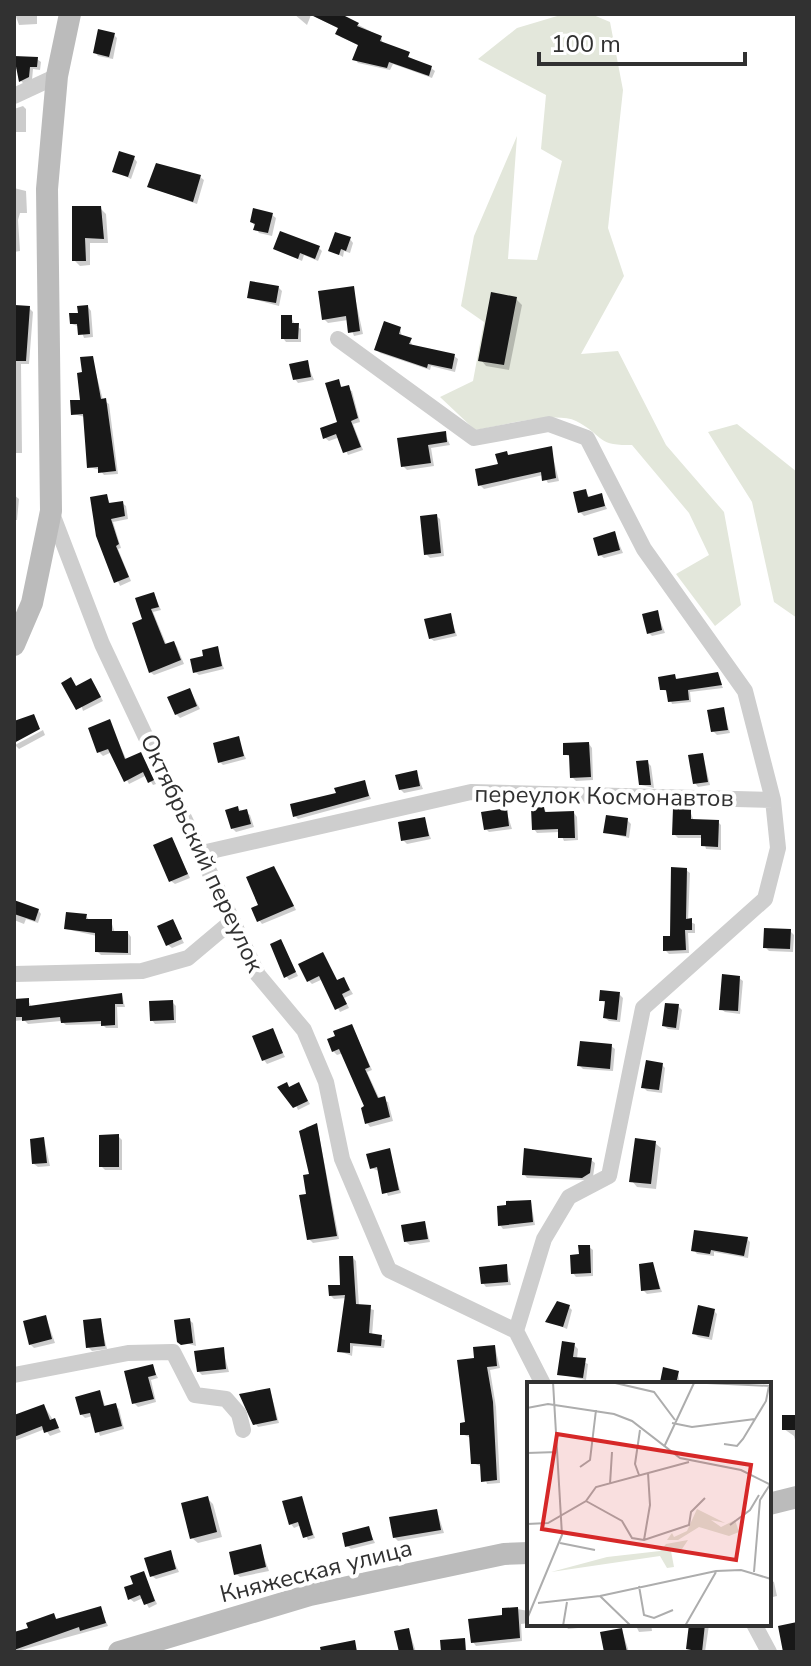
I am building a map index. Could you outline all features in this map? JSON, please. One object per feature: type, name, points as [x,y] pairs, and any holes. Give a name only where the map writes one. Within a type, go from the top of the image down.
[{"type":"street","points":[[14,645],[32,603],[51,511],[47,189],[57,76],[70,14]]},
{"type":"street","points":[[14,96],[57,76]]},
{"type":"street","points":[[338,339],[474,438],[549,424],[587,438],[644,549],[745,691],[773,800],[778,848],[765,899],[643,1008],[609,1176],[569,1197],[544,1239],[516,1331],[542,1382]]},
{"type":"street","name":"Октябрьский переулок","points":[[51,511],[102,644],[258,975],[304,1030],[326,1082],[342,1159],[389,1270],[516,1331]]},
{"type":"street","name":"переулок Космонавтов","points":[[202,853],[471,792],[773,800]]},
{"type":"street","points":[[14,974],[142,971],[188,958],[232,921]]},
{"type":"street","points":[[14,1375],[128,1353],[173,1352],[195,1395],[226,1399],[239,1414],[243,1430]]},
{"type":"street","points":[[771,1504],[797,1497]]},
{"type":"street","name":"Княжеская улица","points":[[119,1652],[310,1595],[504,1554],[527,1553]]},
{"type":"street","points":[[755,1626],[769,1652]]},
{"type":"shaded area","points":[[564,14],[591,14],[610,22],[623,90],[608,228],[624,276],[581,354],[618,351],[666,445],[724,512],[741,605],[715,626],[676,574],[709,555],[689,513],[632,445],[605,442],[585,426],[566,418],[541,418],[475,430],[440,397],[473,381],[484,322],[461,306],[474,236],[517,136],[508,259],[537,260],[562,161],[541,149],[546,95],[478,59],[517,28]]},
{"type":"shaded area","points":[[737,424],[797,472],[797,618],[774,602],[752,502],[708,432]]},
{"type":"building","points":[[309,14],[341,14],[359,23],[357,26],[382,36],[380,41],[410,52],[408,57],[432,66],[429,76],[389,62],[387,68],[352,60],[358,45],[335,34],[338,28]]},
{"type":"building","points":[[98,29],[115,33],[109,57],[93,53]]},
{"type":"building","points":[[14,56],[38,57],[37,67],[30,67],[29,77],[19,82]]},
{"type":"building","points":[[119,151],[135,156],[128,177],[112,172]]},
{"type":"building","points":[[156,163],[201,175],[193,202],[147,187]]},
{"type":"building","points":[[72,206],[101,206],[104,239],[85,238],[86,261],[72,261]]},
{"type":"building","points":[[253,208],[273,213],[268,233],[253,230],[255,224],[250,222]]},
{"type":"building","points":[[280,231],[320,246],[315,259],[300,253],[298,259],[273,249]]},
{"type":"building","points":[[335,232],[351,237],[346,251],[341,249],[339,255],[328,251]]},
{"type":"building","points":[[250,281],[279,286],[276,303],[247,298]]},
{"type":"building","points":[[354,286],[360,331],[348,333],[346,316],[322,320],[318,291]]},
{"type":"building","points":[[491,292],[517,297],[504,365],[478,361]]},
{"type":"building","points":[[15,305],[30,306],[26,361],[14,361]]},
{"type":"building","points":[[88,305],[90,334],[78,335],[77,324],[70,324],[69,313],[78,313],[77,306]]},
{"type":"building","points":[[281,315],[292,315],[292,323],[299,323],[298,339],[281,339]]},
{"type":"building","points":[[384,321],[401,327],[399,334],[412,338],[409,344],[455,354],[452,369],[428,364],[427,368],[374,350]]},
{"type":"building","points":[[93,356],[101,399],[106,398],[116,471],[98,473],[98,467],[87,468],[83,414],[71,415],[70,400],[80,400],[77,373],[82,372],[80,357]]},
{"type":"building","points":[[308,360],[311,377],[293,380],[289,364]]},
{"type":"building","points":[[339,379],[341,387],[349,385],[358,418],[351,421],[361,447],[343,453],[336,434],[323,439],[320,428],[337,422],[325,383]]},
{"type":"building","points":[[446,431],[447,442],[428,445],[431,463],[401,467],[397,438]]},
{"type":"building","points":[[552,446],[556,478],[542,481],[541,472],[478,486],[475,469],[498,464],[495,454],[507,451],[508,455]]},
{"type":"building","points":[[586,489],[588,497],[602,493],[605,506],[578,513],[573,492]]},
{"type":"building","points":[[107,494],[109,503],[123,501],[125,516],[111,519],[119,544],[116,546],[129,577],[114,583],[96,536],[90,497]]},
{"type":"building","points":[[437,514],[441,553],[424,555],[420,516]]},
{"type":"building","points":[[615,531],[620,550],[598,556],[593,538]]},
{"type":"building","points":[[154,592],[159,607],[151,609],[165,644],[174,641],[181,660],[149,673],[132,623],[142,619],[135,598]]},
{"type":"building","points":[[658,610],[662,630],[647,634],[642,614]]},
{"type":"building","points":[[451,613],[455,633],[429,639],[424,619]]},
{"type":"building","points":[[218,646],[222,666],[193,673],[190,659],[203,656],[202,650]]},
{"type":"building","points":[[718,672],[722,685],[688,690],[689,700],[668,702],[666,690],[660,690],[658,677],[675,674],[676,679]]},
{"type":"building","points":[[71,677],[76,686],[91,678],[101,697],[76,710],[61,683]]},
{"type":"building","points":[[190,688],[197,706],[175,715],[167,697]]},
{"type":"building","points":[[724,707],[728,730],[711,732],[707,710]]},
{"type":"building","points":[[34,714],[40,729],[14,743],[14,721]]},
{"type":"building","points":[[110,719],[125,759],[141,752],[154,780],[148,783],[143,772],[124,782],[108,749],[97,753],[88,728]]},
{"type":"building","points":[[239,736],[244,756],[218,763],[213,743]]},
{"type":"building","points":[[589,742],[591,777],[570,778],[569,755],[563,755],[563,743]]},
{"type":"building","points":[[703,753],[708,782],[693,784],[688,755]]},
{"type":"building","points":[[648,760],[651,785],[639,785],[636,761]]},
{"type":"building","points":[[417,770],[420,786],[399,790],[395,775]]},
{"type":"building","points":[[365,780],[369,796],[293,817],[290,804],[336,793],[334,788]]},
{"type":"building","points":[[238,806],[239,811],[247,809],[251,824],[231,829],[225,810]]},
{"type":"building","points":[[544,807],[545,812],[574,811],[575,838],[558,838],[558,829],[532,830],[531,808]]},
{"type":"building","points":[[507,808],[509,826],[484,830],[481,812]]},
{"type":"building","points":[[673,808],[691,809],[691,819],[719,820],[718,847],[701,846],[701,835],[672,835]]},
{"type":"building","points":[[606,815],[628,818],[626,836],[603,833]]},
{"type":"building","points":[[425,817],[429,836],[401,841],[398,822]]},
{"type":"building","points":[[172,837],[188,874],[169,882],[153,845]]},
{"type":"building","points":[[274,866],[294,906],[257,922],[251,908],[258,905],[246,877]]},
{"type":"building","points":[[671,867],[687,868],[686,919],[692,918],[692,930],[685,930],[686,950],[663,951],[663,936],[670,936]]},
{"type":"building","points":[[14,900],[39,909],[35,921],[14,914]]},
{"type":"building","points":[[66,912],[87,914],[86,919],[112,919],[112,931],[128,931],[128,953],[95,952],[95,933],[64,929]]},
{"type":"building","points":[[173,919],[182,939],[166,946],[157,926]]},
{"type":"building","points":[[764,928],[791,929],[790,949],[763,948]]},
{"type":"building","points":[[281,939],[296,972],[284,978],[270,944]]},
{"type":"building","points":[[323,952],[337,980],[344,977],[350,990],[342,994],[347,1004],[335,1010],[319,976],[307,982],[298,964]]},
{"type":"building","points":[[722,974],[740,976],[738,1011],[719,1010]]},
{"type":"building","points":[[600,990],[620,992],[617,1020],[603,1018],[605,1001],[599,1001]]},
{"type":"building","points":[[122,993],[123,1004],[115,1004],[115,1025],[101,1026],[101,1021],[61,1023],[60,1017],[22,1021],[22,1017],[16,1017],[14,999],[29,998],[29,1006]]},
{"type":"building","points":[[173,1000],[174,1020],[150,1021],[149,1001]]},
{"type":"building","points":[[665,1003],[679,1004],[676,1028],[662,1026]]},
{"type":"building","points":[[352,1024],[370,1067],[365,1069],[378,1098],[385,1096],[390,1117],[365,1124],[361,1108],[364,1106],[339,1049],[332,1052],[327,1039],[335,1036],[333,1031]]},
{"type":"building","points":[[273,1028],[283,1053],[262,1061],[252,1036]]},
{"type":"building","points":[[580,1041],[612,1044],[610,1069],[577,1066]]},
{"type":"building","points":[[646,1060],[663,1063],[659,1090],[641,1088]]},
{"type":"building","points":[[287,1082],[289,1087],[299,1082],[308,1101],[293,1108],[277,1087]]},
{"type":"building","points":[[317,1123],[337,1236],[307,1240],[299,1195],[306,1194],[303,1175],[309,1174],[299,1131]]},
{"type":"building","points":[[119,1134],[119,1167],[99,1167],[99,1135]]},
{"type":"building","points":[[44,1137],[47,1163],[32,1164],[30,1139]]},
{"type":"building","points":[[635,1138],[656,1141],[651,1184],[629,1182]]},
{"type":"building","points":[[390,1148],[399,1190],[382,1194],[377,1167],[370,1169],[366,1154]]},
{"type":"building","points":[[524,1148],[592,1158],[590,1173],[582,1178],[522,1175]]},
{"type":"building","points":[[531,1200],[533,1222],[498,1226],[497,1206],[506,1205],[506,1201]]},
{"type":"building","points":[[425,1221],[428,1239],[404,1242],[401,1225]]},
{"type":"building","points":[[694,1230],[748,1237],[744,1256],[711,1250],[710,1254],[691,1251]]},
{"type":"building","points":[[578,1245],[590,1245],[591,1273],[571,1274],[570,1255],[579,1254]]},
{"type":"building","points":[[339,1256],[353,1256],[356,1304],[371,1305],[369,1333],[382,1335],[381,1346],[350,1343],[350,1353],[337,1352],[345,1295],[329,1296],[328,1285],[340,1285]]},
{"type":"building","points":[[653,1262],[660,1289],[641,1291],[639,1264]]},
{"type":"building","points":[[507,1264],[508,1282],[481,1284],[479,1267]]},
{"type":"building","points":[[557,1301],[570,1305],[563,1327],[545,1322]]},
{"type":"building","points":[[698,1305],[715,1309],[709,1337],[692,1334]]},
{"type":"building","points":[[46,1315],[52,1339],[29,1345],[23,1321]]},
{"type":"building","points":[[101,1318],[105,1346],[86,1348],[83,1320]]},
{"type":"building","points":[[190,1318],[193,1343],[181,1345],[177,1342],[174,1320]]},
{"type":"building","points":[[562,1341],[575,1343],[573,1357],[586,1358],[583,1378],[557,1375]]},
{"type":"building","points":[[495,1345],[497,1366],[487,1367],[493,1402],[497,1480],[481,1482],[480,1464],[471,1464],[469,1435],[460,1435],[460,1423],[465,1422],[457,1360],[474,1358],[473,1347]]},
{"type":"building","points":[[224,1347],[226,1369],[197,1372],[194,1351]]},
{"type":"building","points":[[153,1364],[156,1375],[148,1377],[154,1399],[132,1404],[124,1371]]},
{"type":"building","points":[[663,1367],[679,1371],[676,1382],[660,1382]]},
{"type":"building","points":[[270,1388],[277,1420],[253,1425],[239,1394]]},
{"type":"building","points":[[100,1390],[104,1406],[116,1403],[122,1426],[95,1433],[90,1413],[80,1415],[75,1397]]},
{"type":"building","points":[[44,1404],[50,1420],[55,1418],[59,1428],[44,1433],[42,1426],[14,1437],[14,1415]]},
{"type":"building","points":[[782,1415],[797,1415],[797,1430],[782,1430]]},
{"type":"building","points":[[208,1496],[217,1532],[190,1539],[181,1503]]},
{"type":"building","points":[[302,1496],[313,1535],[303,1538],[298,1522],[289,1525],[282,1501]]},
{"type":"building","points":[[437,1509],[441,1530],[393,1538],[389,1517]]},
{"type":"building","points":[[369,1526],[373,1540],[345,1547],[342,1533]]},
{"type":"building","points":[[261,1544],[266,1567],[234,1575],[229,1552]]},
{"type":"building","points":[[171,1550],[176,1569],[150,1577],[144,1558]]},
{"type":"building","points":[[144,1571],[155,1601],[144,1605],[140,1595],[128,1600],[124,1587],[133,1584],[130,1576]]},
{"type":"building","points":[[101,1606],[106,1623],[80,1631],[79,1627],[14,1650],[14,1632],[28,1628],[26,1623],[54,1613],[56,1619]]},
{"type":"building","points":[[518,1607],[520,1638],[471,1643],[468,1619],[502,1615],[502,1608]]},
{"type":"building","points":[[797,1622],[797,1652],[783,1652],[778,1626]]},
{"type":"building","points":[[689,1626],[705,1626],[702,1652],[686,1649]]},
{"type":"building","points":[[409,1628],[414,1652],[399,1652],[394,1631]]},
{"type":"building","points":[[622,1628],[627,1652],[604,1652],[600,1632]]},
{"type":"building","points":[[465,1638],[466,1652],[441,1652],[440,1640]]},
{"type":"building","points":[[355,1640],[357,1652],[321,1652],[320,1647]]}]
